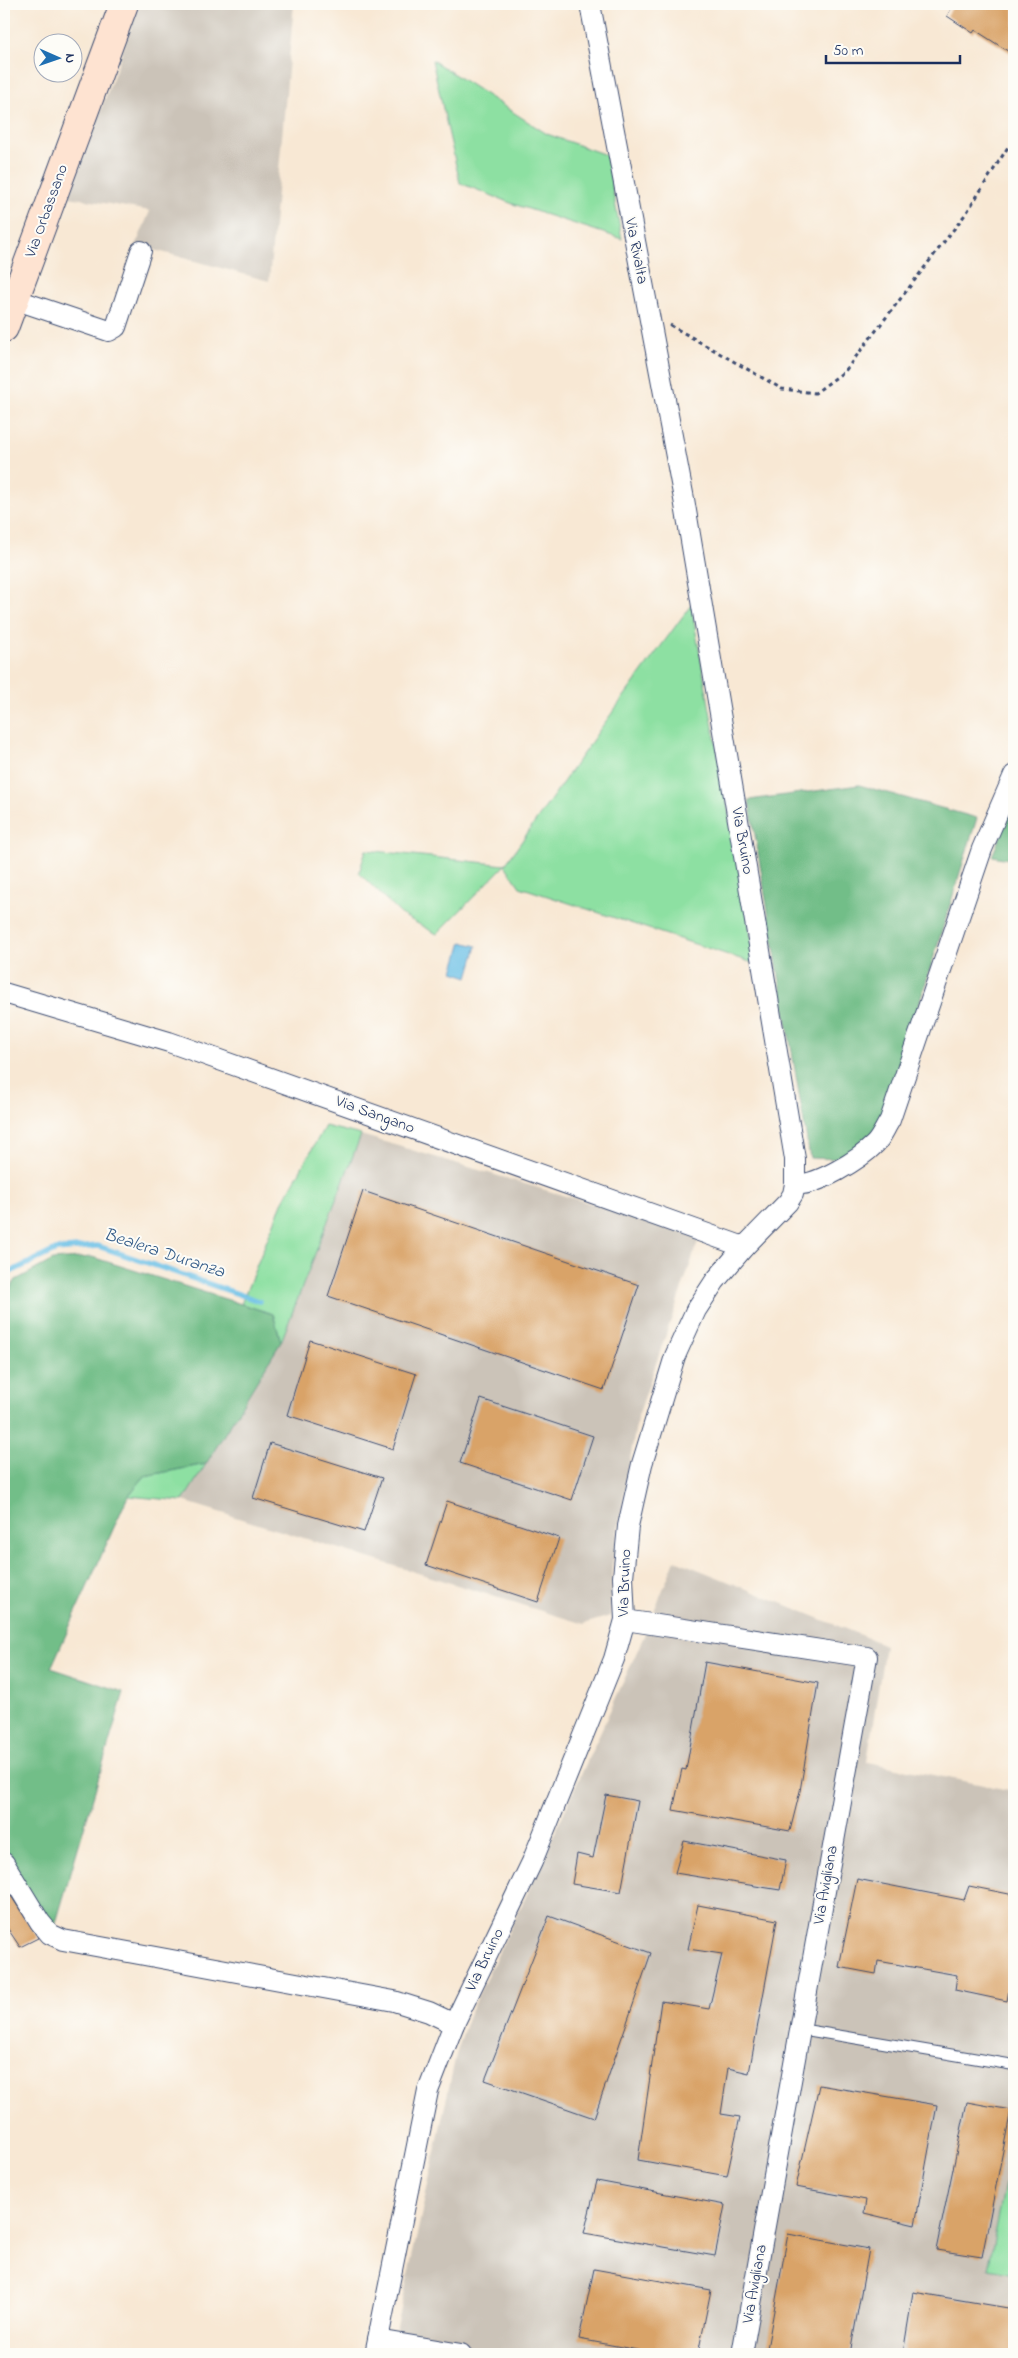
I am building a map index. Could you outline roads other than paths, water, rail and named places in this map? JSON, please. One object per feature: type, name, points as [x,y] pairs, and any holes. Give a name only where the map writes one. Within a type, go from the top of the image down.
[{"type":"main road","name":"Via Orbassano","points":[[4,328],[124,4]]},
{"type":"street","name":"Via Rivalta","points":[[590,4],[684,499]]},
{"type":"street","points":[[14,300],[109,331],[116,327],[141,252]]},
{"type":"street","name":"Via Bruino","points":[[377,2347],[428,2090],[454,2024],[532,1862],[614,1659],[625,1620],[623,1577],[628,1526],[642,1464],[675,1356],[696,1310],[715,1281],[744,1246],[788,1202],[793,1194],[795,1184],[795,1159],[684,499]]},
{"type":"street","points":[[795,1184],[805,1186],[846,1165],[875,1144],[890,1120],[982,849],[1014,775]]},
{"type":"street","name":"Via Sangano","points":[[4,993],[169,1042],[744,1246]]},
{"type":"street","name":"Via Avigliana","points":[[625,1620],[867,1657],[742,2354]]},
{"type":"street","points":[[4,1863],[40,1922],[50,1934],[63,1940],[394,2001],[428,2012],[454,2024]]},
{"type":"street","points":[[377,2347],[461,2354]]},
{"type":"lane","points":[[800,2029],[1014,2065]]},
{"type":"water","points":[[462,942],[477,946],[468,977],[453,972]]},
{"type":"waterway","name":"Bealera Duranza","points":[[4,1275],[56,1250],[98,1246],[259,1301]]}]
